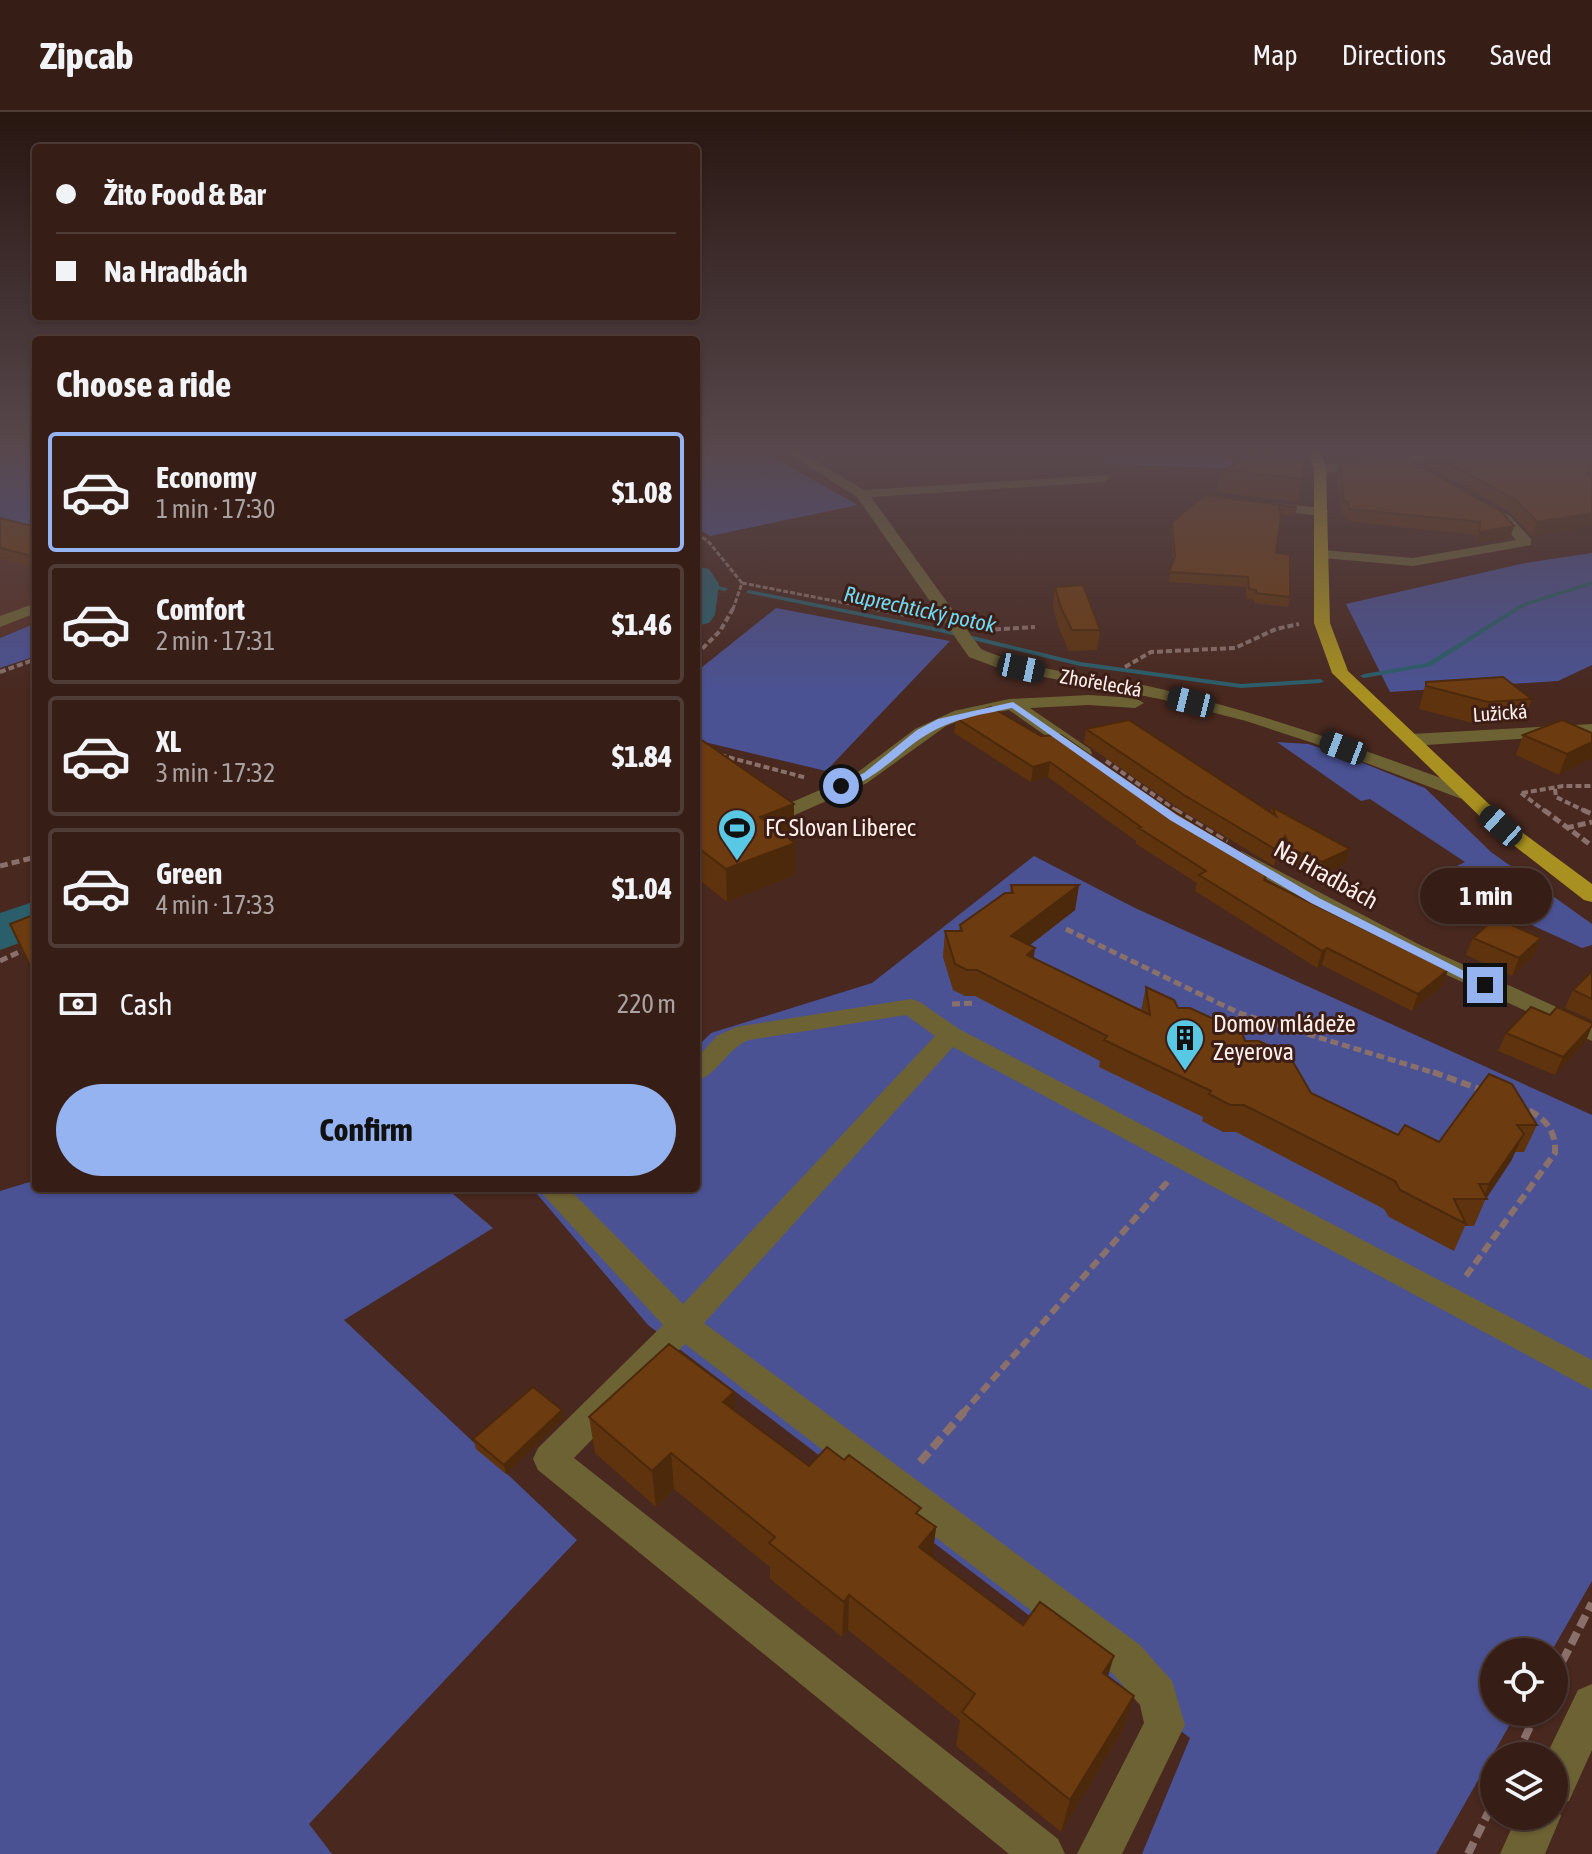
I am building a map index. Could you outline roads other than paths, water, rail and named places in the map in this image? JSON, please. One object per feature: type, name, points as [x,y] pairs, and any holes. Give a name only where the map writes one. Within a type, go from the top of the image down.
[{"type":"main road","points":[[1323,533],[1323,554]]},
{"type":"main road","name":"Zhořelecká","points":[[1323,554],[1322,623],[1333,661],[1356,690],[1501,826],[1592,895]]},
{"type":"street","name":"Zhořelecká","points":[[890,533],[957,625],[965,643],[975,653],[1001,664],[1160,694],[1252,717],[1466,794]]},
{"type":"street","points":[[1323,554],[1413,562],[1526,542],[1518,533]]},
{"type":"street","points":[[0,622],[32,610]]},
{"type":"street","points":[[781,814],[867,775],[921,732],[941,721],[1013,704],[1119,701],[1252,717]]},
{"type":"street","points":[[1013,704],[1099,765]]},
{"type":"street","name":"Lužická","points":[[1411,740],[1592,729]]},
{"type":"street","name":"Na Hradbách","points":[[1225,848],[1315,901],[1514,999],[1592,1033]]},
{"type":"street","points":[[700,1069],[707,1065],[714,1049],[727,1038],[911,1007],[950,1035],[1592,1376]]},
{"type":"street","points":[[950,1035],[683,1325],[550,1459],[1043,1854]]},
{"type":"street","points":[[555,1192],[683,1325],[1126,1659],[1158,1695],[1165,1725],[1099,1854]]},
{"type":"street","points":[[1568,1756],[1592,1704]]},
{"type":"street","points":[[1522,1854],[1533,1830]]},
{"type":"waterway","points":[[700,583],[700,590]]},
{"type":"waterway","name":"Ruprechtický potok","points":[[1364,676],[1429,665],[1523,605],[1592,583]]},
{"type":"waterway","name":"Ruprechtický potok","points":[[701,584],[725,589]]},
{"type":"waterway","name":"Ruprechtický potok","points":[[749,592],[944,631],[1080,664],[1241,686],[1320,681]]},
{"type":"waterway","points":[[0,933],[32,919]]},
{"type":"place","name":"FC Slovan Liberec","points":[[737,862]]},
{"type":"place","name":"Domov mládeže Zeyerova","points":[[1185,1072]]}]
